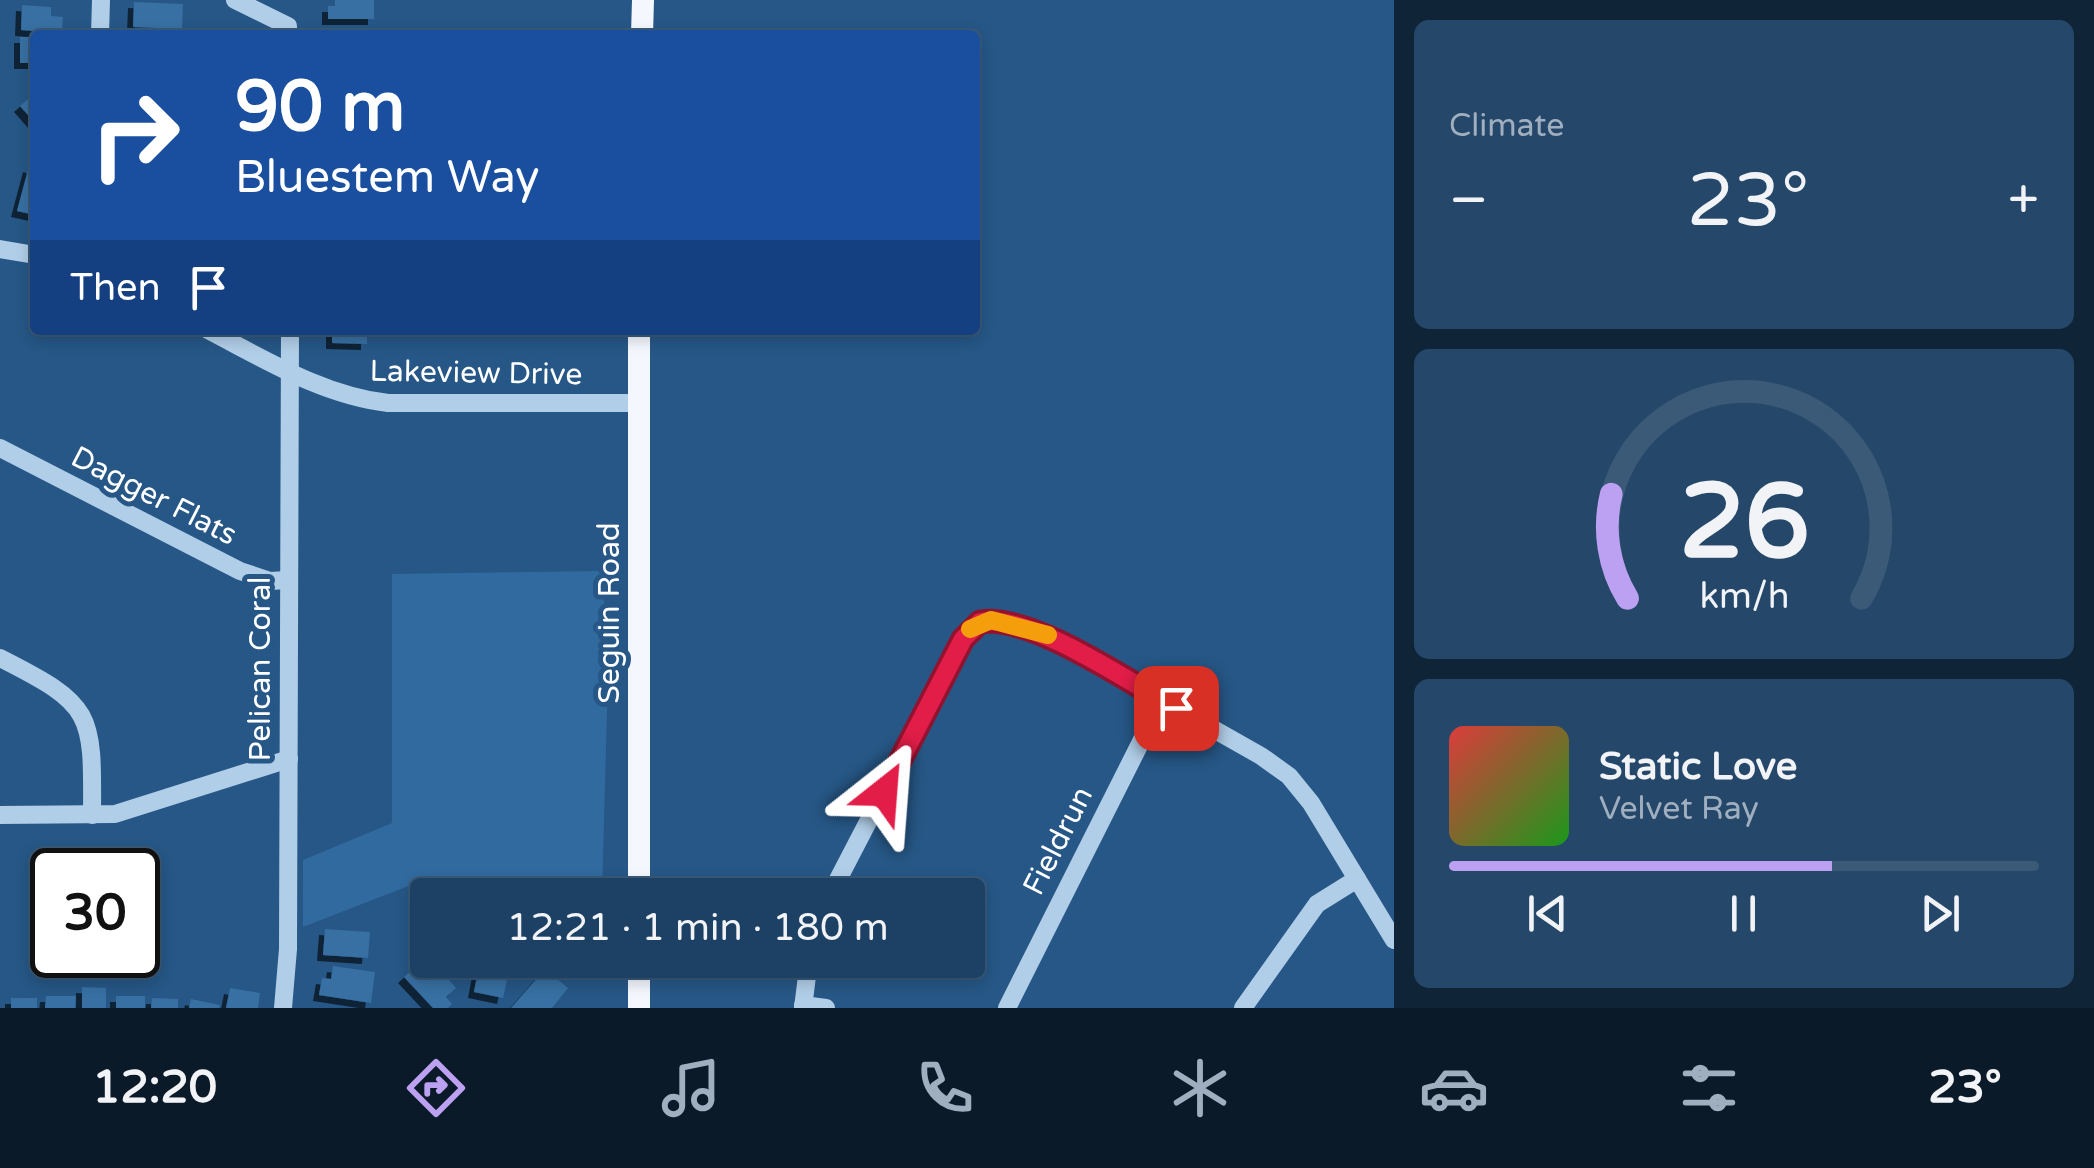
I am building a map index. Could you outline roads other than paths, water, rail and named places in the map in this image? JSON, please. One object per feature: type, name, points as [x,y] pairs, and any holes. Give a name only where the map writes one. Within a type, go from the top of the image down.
[{"type":"main road","points":[[642,30],[644,0]]},
{"type":"main road","name":"Seguin Road","points":[[639,335],[639,878]]},
{"type":"main road","points":[[640,978],[640,1008]]},
{"type":"street","points":[[100,30],[101,0]]},
{"type":"street","points":[[236,0],[288,30]]},
{"type":"street","points":[[0,249],[30,254]]},
{"type":"street","name":"Lakeview Drive","points":[[218,335],[290,373],[357,399],[388,403],[638,403]]},
{"type":"street","name":"Pelican Coral","points":[[283,1008],[288,949],[290,335]]},
{"type":"street","name":"Dagger Flats","points":[[0,448],[240,571],[270,581],[287,580]]},
{"type":"street","points":[[839,878],[963,639],[980,622],[1009,622],[1044,633],[1289,776],[1311,803],[1394,940]]},
{"type":"street","points":[[0,658],[53,685],[82,713],[92,742],[92,814]]},
{"type":"street","name":"Fieldrun","points":[[1007,1008],[1162,700]]},
{"type":"street","points":[[0,815],[139,809],[289,759]]},
{"type":"street","points":[[1242,1008],[1317,904],[1357,878]]},
{"type":"street","points":[[806,978],[803,1006],[826,1008]]}]
